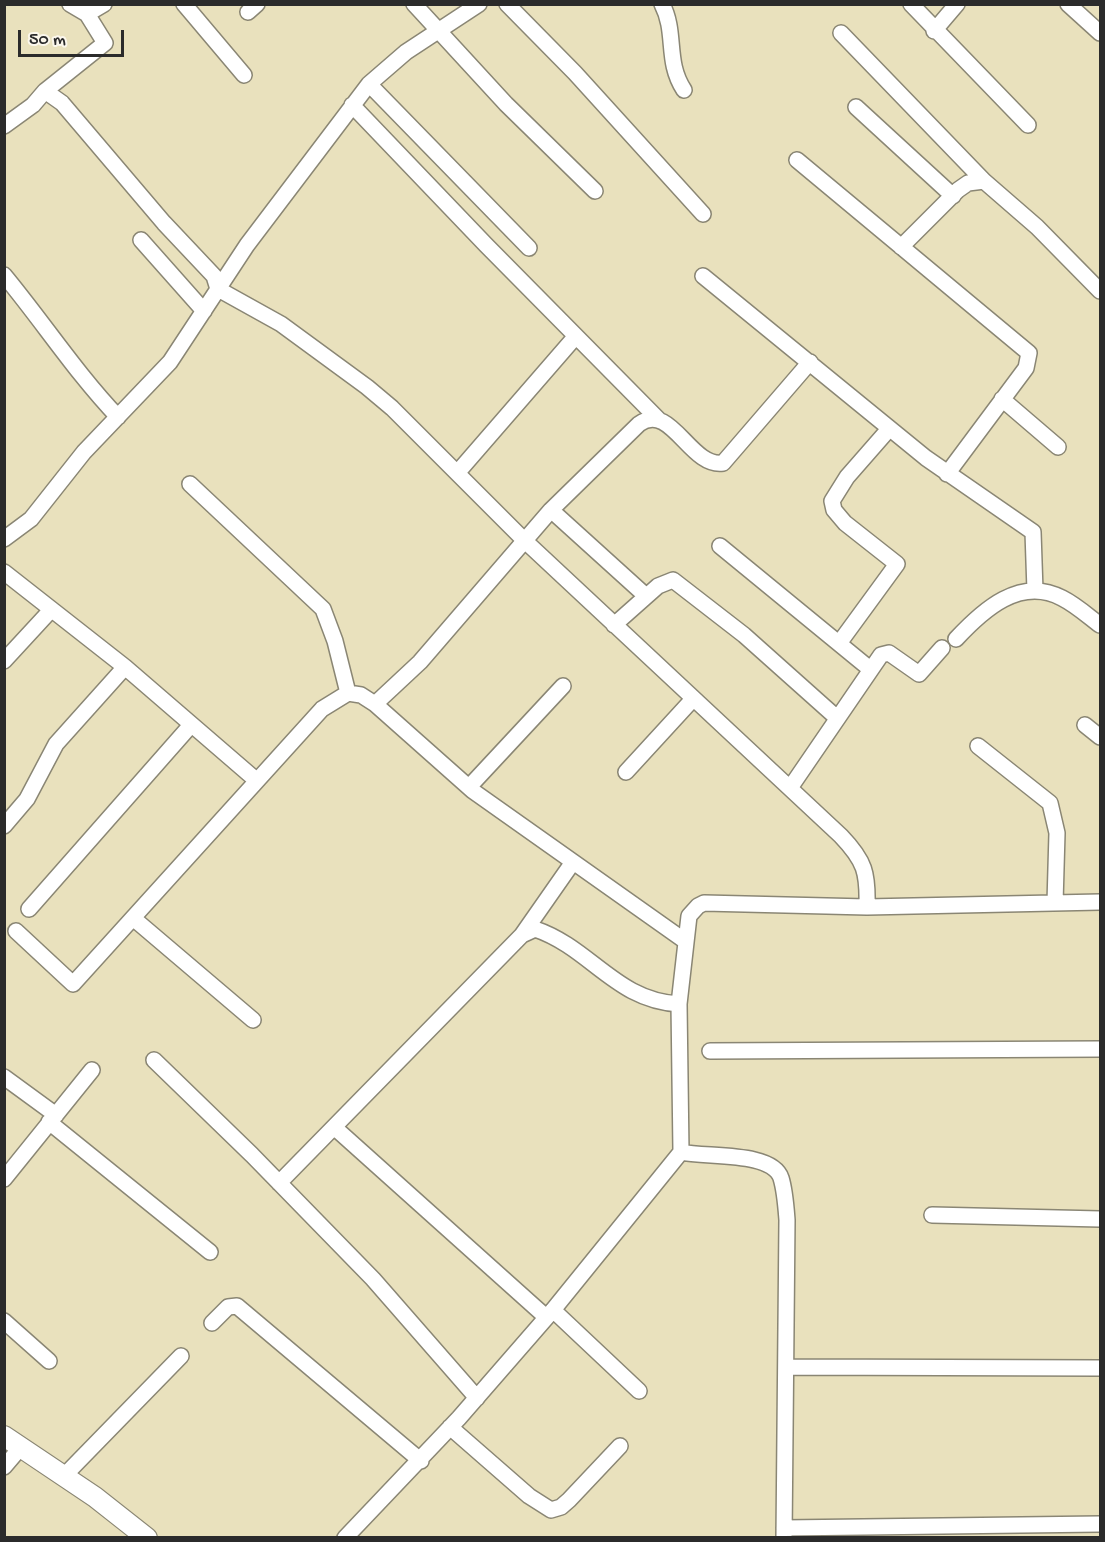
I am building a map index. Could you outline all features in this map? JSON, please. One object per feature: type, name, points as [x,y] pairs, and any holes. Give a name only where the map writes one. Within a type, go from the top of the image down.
[{"type":"street","points":[[4,126],[33,105],[45,91],[105,43],[87,14],[70,4]]},
{"type":"street","points":[[87,14],[104,4]]},
{"type":"street","points":[[184,4],[244,75]]},
{"type":"street","points":[[414,4],[435,31],[595,191]]},
{"type":"street","points":[[7,532],[45,504],[84,452],[170,362],[247,245],[369,84],[435,31],[479,4]]},
{"type":"street","points":[[507,4],[575,73],[703,214]]},
{"type":"street","points":[[662,4],[669,23],[674,71],[684,90]]},
{"type":"street","points":[[911,4],[934,31],[1028,125]]},
{"type":"street","points":[[934,31],[957,4]]},
{"type":"street","points":[[1068,4],[1101,33]]},
{"type":"street","points":[[841,33],[984,181],[1037,227],[1101,291]]},
{"type":"street","points":[[369,84],[529,248]]},
{"type":"street","points":[[45,91],[62,103],[164,223],[214,276],[218,289],[281,324],[367,387],[458,472],[524,540],[857,852],[865,867],[867,907]]},
{"type":"street","points":[[352,105],[659,420],[709,462],[723,463],[810,362]]},
{"type":"street","points":[[856,107],[953,195]]},
{"type":"street","points":[[797,159],[1029,353],[1026,368],[946,474]]},
{"type":"street","points":[[901,248],[953,195],[968,183],[984,181]]},
{"type":"street","points":[[141,240],[204,311]]},
{"type":"street","points":[[4,275],[48,328],[92,388],[118,417]]},
{"type":"street","points":[[703,276],[946,474],[1033,532],[1035,591]]},
{"type":"street","points":[[458,472],[576,336]]},
{"type":"street","points":[[1002,399],[1058,447]]},
{"type":"street","points":[[375,704],[420,662],[551,510],[639,424],[646,419],[659,420]]},
{"type":"street","points":[[840,642],[897,564],[845,523],[834,510],[832,501],[847,477],[889,429]]},
{"type":"street","points":[[190,484],[323,609],[335,641],[348,693]]},
{"type":"street","points":[[551,510],[646,596]]},
{"type":"street","points":[[720,546],[840,642],[870,669]]},
{"type":"street","points":[[4,573],[125,668],[256,780]]},
{"type":"street","points":[[614,625],[668,580],[678,584],[744,635],[837,718]]},
{"type":"street","points":[[956,639],[1002,599],[1035,591],[1049,592],[1063,598],[1101,625]]},
{"type":"street","points":[[4,661],[51,610]]},
{"type":"street","points":[[790,788],[870,669],[885,652],[919,674],[942,648]]},
{"type":"street","points":[[4,826],[27,799],[56,744],[125,668]]},
{"type":"street","points":[[469,787],[563,686]]},
{"type":"street","points":[[16,931],[73,984],[322,709],[348,693],[361,695],[375,704],[469,787],[685,941]]},
{"type":"street","points":[[626,772],[693,699]]},
{"type":"street","points":[[29,909],[191,725]]},
{"type":"street","points":[[1085,725],[1101,737]]},
{"type":"street","points":[[978,746],[1050,803],[1057,833],[1055,903]]},
{"type":"street","points":[[279,1183],[522,934],[573,862]]},
{"type":"street","points":[[345,1538],[421,1461],[477,1398],[550,1313],[681,1152],[680,1004],[689,916],[698,906],[704,903],[867,907],[1101,902]]},
{"type":"street","points":[[133,918],[253,1020]]},
{"type":"street","points":[[522,934],[535,929],[549,934],[564,941],[621,987],[658,1003],[680,1004]]},
{"type":"street","points":[[710,1051],[1101,1048]]},
{"type":"street","points":[[154,1060],[373,1279],[477,1398]]},
{"type":"street","points":[[4,1179],[92,1070]]},
{"type":"street","points":[[4,1077],[210,1252]]},
{"type":"street","points":[[334,1128],[639,1391]]},
{"type":"street","points":[[681,1152],[752,1159],[771,1165],[781,1176],[787,1220],[784,1533],[1101,1524]]},
{"type":"street","points":[[932,1215],[1101,1219]]},
{"type":"street","points":[[212,1323],[228,1307],[237,1306],[421,1461]]},
{"type":"street","points":[[4,1321],[49,1361]]},
{"type":"street","points":[[64,1476],[181,1356]]},
{"type":"street","points":[[786,1367],[1101,1368]]},
{"type":"street","points":[[450,1427],[529,1496],[551,1509],[561,1507],[569,1500],[620,1446]]},
{"type":"street","points":[[4,1467],[13,1441],[147,1538]]}]
